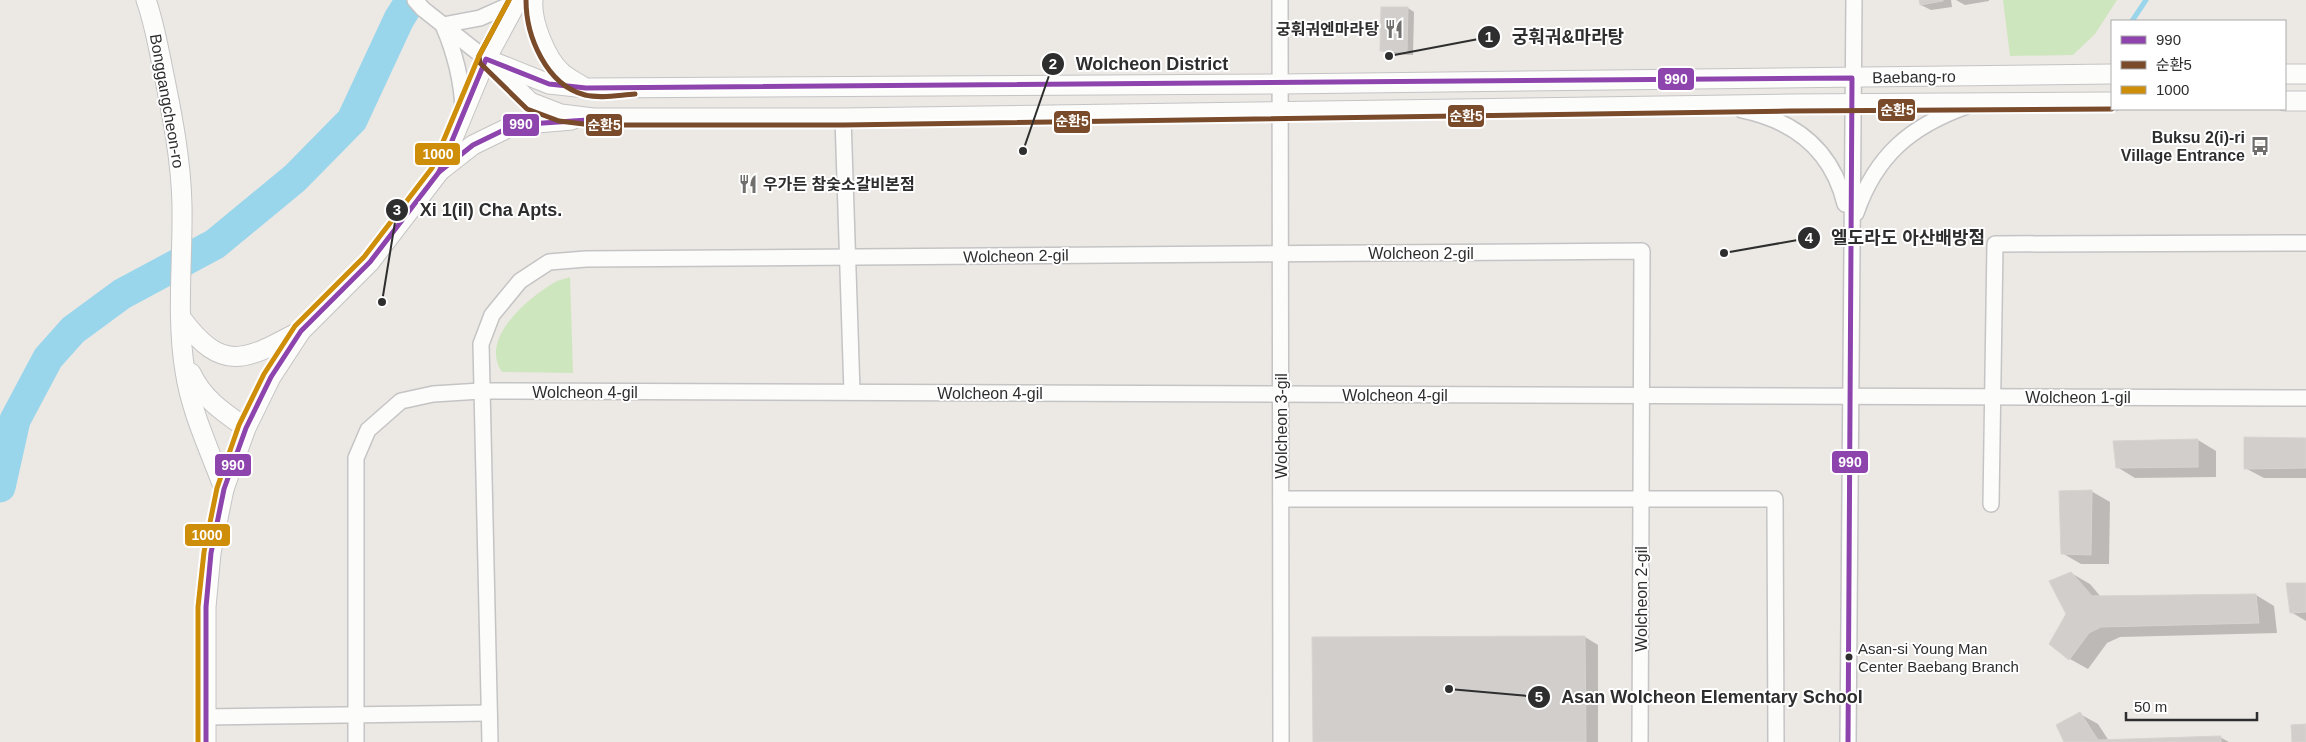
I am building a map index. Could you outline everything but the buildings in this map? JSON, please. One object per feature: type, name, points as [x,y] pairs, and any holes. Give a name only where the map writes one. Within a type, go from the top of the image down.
[{"type":"street","name":"Bonggangcheon-ro","points":[[146,0],[152,16],[171,109],[182,203],[182,318],[190,341]]},
{"type":"street","points":[[415,0],[486,59]]},
{"type":"street","name":"Wolcheon 3-gil","points":[[1280,0],[1281,742]]},
{"type":"street","points":[[1848,742],[1854,0]]},
{"type":"street","points":[[443,25],[480,18],[522,1]]},
{"type":"street","points":[[206,742],[206,607],[211,553],[224,490],[246,428],[271,377],[301,331],[370,262],[438,172],[486,59],[522,1]]},
{"type":"street","points":[[522,1],[532,7],[543,46],[561,72],[586,88]]},
{"type":"street","points":[[443,25],[454,52],[463,86],[464,113]]},
{"type":"street","name":"Baebang-ro","points":[[486,59],[549,84],[586,88],[1280,84],[2111,74]]},
{"type":"street","name":"Baebang-ro","points":[[486,59],[530,102],[561,114],[599,118],[843,118],[1852,103],[2111,102]]},
{"type":"street","points":[[2286,74],[2306,74]]},
{"type":"street","points":[[2286,101],[2306,101]]},
{"type":"street","points":[[1851,226],[1863,193],[1882,162],[1906,137],[1938,116],[1975,103]]},
{"type":"street","points":[[1721,105],[1764,114],[1798,131],[1823,154],[1840,185],[1851,226]]},
{"type":"street","points":[[438,172],[473,145],[514,125],[599,118]]},
{"type":"street","points":[[843,118],[852,392]]},
{"type":"street","points":[[1991,504],[1995,244],[2306,243]]},
{"type":"street","name":"Wolcheon 2-gil","points":[[482,391],[481,344],[492,315],[520,281],[549,262],[586,259],[1642,251],[1640,742]]},
{"type":"street","points":[[190,341],[234,358],[268,348],[301,331]]},
{"type":"street","points":[[190,341],[188,366],[197,386],[211,403],[246,428]]},
{"type":"street","points":[[190,341],[185,372],[191,399],[224,490]]},
{"type":"street","points":[[482,391],[490,742]]},
{"type":"street","name":"Wolcheon 4-gil","points":[[356,742],[356,458],[368,430],[401,401],[433,394],[482,391],[1850,396]]},
{"type":"street","name":"Wolcheon 1-gil","points":[[1850,396],[2306,398]]},
{"type":"street","points":[[1281,499],[1776,499],[1776,742]]},
{"type":"street","points":[[205,718],[489,713]]},
{"type":"green space","points":[[2003,0],[2117,0],[2095,34],[2073,55],[2010,56]]},
{"type":"green space","points":[[570,277],[573,373],[502,372],[497,359],[497,346],[501,334],[509,321],[530,299],[556,282]]},
{"type":"waterway","points":[[0,487],[15,420],[48,358],[73,330],[122,294],[215,244],[295,178],[352,120],[399,19],[411,0]]},
{"type":"waterway","points":[[2133,20],[2146,0]]},
{"type":"transit line","name":"순환5","points":[[509,0],[479,56],[480,63],[527,109],[559,121],[592,125],[843,125],[1789,111],[2111,109]]},
{"type":"transit line","name":"1000","points":[[198,742],[198,607],[204,552],[217,488],[239,425],[264,374],[295,326],[364,257],[432,168],[479,56],[509,0]]},
{"type":"transit line","name":"순환5","points":[[526,0],[527,14],[534,43],[549,70],[559,81],[571,90],[585,95],[604,97],[635,94]]},
{"type":"transit line","name":"990","points":[[206,742],[206,607],[211,553],[224,489],[246,428],[271,377],[301,331],[370,262],[439,172],[486,59],[549,84],[586,88],[1852,78],[1848,742]]},
{"type":"transit line","name":"990","points":[[439,172],[473,145],[514,125],[617,118]]},
{"type":"place","name":"궁훠궈엔마라탕","points":[[1394,29]]},
{"type":"place","name":"궁훠궈&마라탕","points":[[1389,56]]},
{"type":"place","name":"Buksu 2(i)-ri Village Entrance","points":[[2260,146]]},
{"type":"place","name":"Wolcheon District","points":[[1023,151]]},
{"type":"place","name":"우가든 참숯소갈비본점","points":[[748,184]]},
{"type":"place","name":"엘도라도 아산배방점","points":[[1724,253]]},
{"type":"place","name":"Xi 1(il) Cha Apts.","points":[[382,302]]},
{"type":"place","name":"Asan-si Young Man Center Baebang Branch","points":[[1849,657]]},
{"type":"place","name":"Asan Wolcheon Elementary School","points":[[1449,689]]}]
